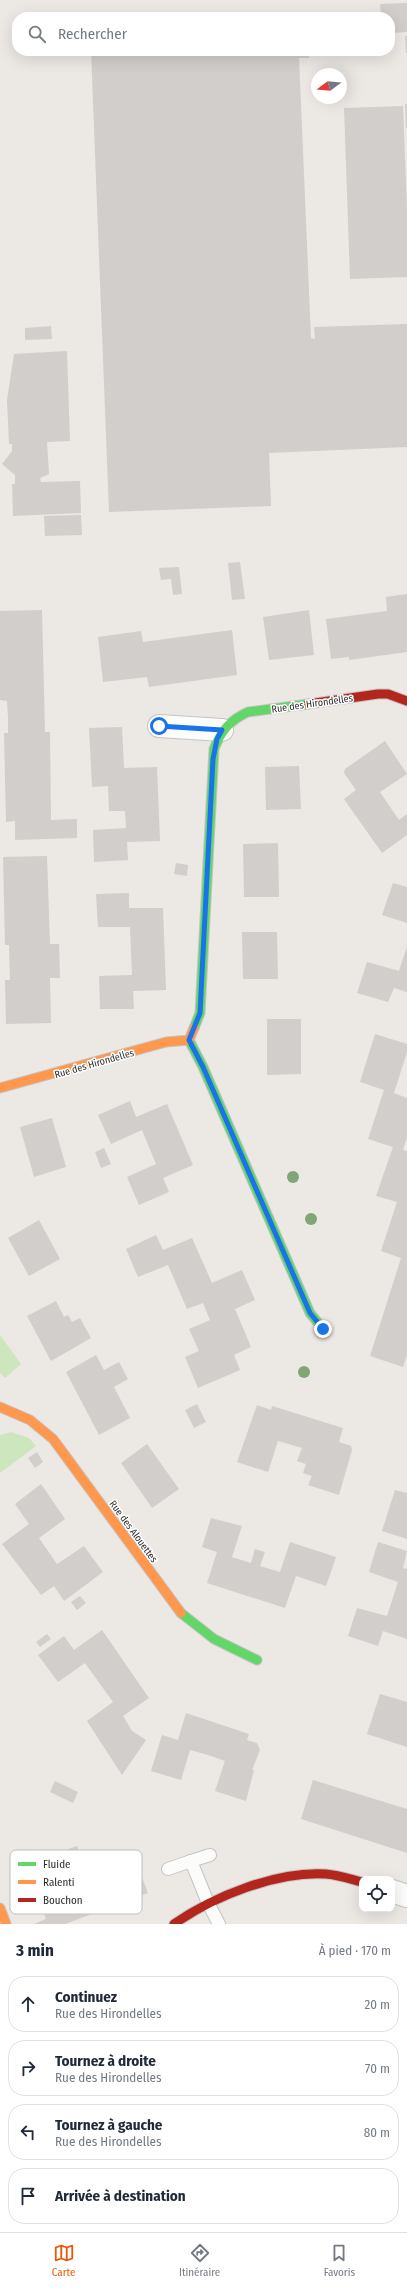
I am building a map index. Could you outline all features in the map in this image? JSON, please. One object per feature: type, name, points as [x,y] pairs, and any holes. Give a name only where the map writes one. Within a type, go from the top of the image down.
[{"type":"street","name":"Rue des Hirondelles","points":[[0,1088],[13,1086],[166,1042],[189,1040],[200,1013],[213,759],[217,739],[222,730],[238,716],[248,712],[378,694],[388,694],[407,701]]},
{"type":"street","points":[[159,726],[222,730]]},
{"type":"street","points":[[189,1040],[203,1067],[310,1313],[323,1329]]},
{"type":"street","name":"Rue des Alouettes","points":[[0,1407],[30,1420],[53,1439],[178,1609],[191,1623],[223,1646],[257,1660]]},
{"type":"street","points":[[174,1924],[208,1903],[262,1885],[303,1876],[323,1874],[359,1881]]},
{"type":"street","points":[[395,1893],[407,1896]]},
{"type":"lane","points":[[168,1869],[210,1854]]},
{"type":"lane","points":[[191,1861],[208,1903],[219,1924]]},
{"type":"green space","points":[[0,1335],[21,1364],[5,1378],[0,1373]]},
{"type":"green space","points":[[11,1432],[29,1438],[36,1446],[0,1473],[0,1435]]},
{"type":"building","points":[[407,3],[407,32],[395,33],[395,12],[381,12],[380,4]]},
{"type":"building","points":[[405,36],[407,36],[407,53],[406,53]]},
{"type":"building","points":[[91,56],[309,56],[309,58],[299,58],[311,338],[315,339],[314,327],[407,324],[407,447],[269,453],[271,506],[109,512]]},
{"type":"building","points":[[405,104],[407,104],[407,128],[406,128]]},
{"type":"building","points":[[403,106],[407,210],[407,277],[350,279],[344,108]]},
{"type":"building","points":[[51,326],[52,339],[25,340],[25,328]]},
{"type":"building","points":[[67,351],[70,441],[47,442],[49,474],[40,478],[41,482],[80,481],[81,513],[13,516],[12,484],[15,484],[15,475],[2,464],[12,451],[12,444],[9,444],[7,400],[14,354]]},
{"type":"building","points":[[81,515],[82,535],[45,536],[44,516]]},
{"type":"building","points":[[240,562],[245,599],[232,600],[228,563]]},
{"type":"building","points":[[179,567],[182,594],[173,595],[171,579],[161,580],[159,568]]},
{"type":"building","points":[[407,594],[407,652],[349,660],[349,657],[331,659],[326,619],[387,611],[386,597]]},
{"type":"building","points":[[42,610],[45,732],[50,732],[51,820],[77,819],[77,838],[15,840],[15,821],[6,822],[4,733],[8,733],[8,717],[7,701],[0,700],[0,611]]},
{"type":"building","points":[[309,610],[314,655],[269,660],[263,617]]},
{"type":"building","points":[[232,630],[237,675],[149,687],[147,677],[103,682],[98,637],[141,631],[143,642]]},
{"type":"building","points":[[122,727],[124,768],[157,767],[160,841],[127,842],[128,860],[94,862],[93,830],[126,828],[125,811],[109,811],[108,786],[92,787],[89,728]]},
{"type":"building","points":[[385,741],[407,774],[380,792],[399,820],[407,814],[407,835],[382,853],[344,799],[356,790],[344,773],[345,769]]},
{"type":"building","points":[[299,766],[301,809],[266,810],[265,767]]},
{"type":"building","points":[[278,843],[279,897],[244,897],[243,844]]},
{"type":"building","points":[[47,856],[50,944],[59,944],[60,978],[50,978],[51,1023],[6,1024],[5,980],[10,980],[9,945],[5,945],[3,857]]},
{"type":"building","points":[[176,863],[188,865],[187,876],[174,874]]},
{"type":"building","points":[[393,883],[407,887],[407,923],[382,915]]},
{"type":"building","points":[[129,893],[129,908],[163,908],[166,990],[133,991],[134,1009],[100,1009],[99,976],[132,975],[130,927],[98,927],[96,894]]},
{"type":"building","points":[[242,932],[277,932],[278,979],[243,979]]},
{"type":"building","points":[[407,946],[407,992],[394,988],[388,1002],[357,993],[367,962],[399,971]]},
{"type":"building","points":[[267,1019],[301,1019],[301,1074],[267,1075]]},
{"type":"building","points":[[375,1034],[407,1044],[407,1052],[394,1093],[407,1098],[407,1137],[403,1150],[407,1151],[407,1355],[403,1367],[370,1356],[401,1258],[381,1251],[397,1202],[376,1196],[393,1147],[368,1139],[384,1090],[360,1082]]},
{"type":"building","points":[[130,1101],[136,1117],[167,1104],[193,1165],[163,1178],[169,1192],[139,1205],[127,1177],[156,1164],[142,1130],[111,1144],[98,1115]]},
{"type":"building","points":[[52,1118],[66,1167],[34,1177],[20,1127]]},
{"type":"building","points":[[104,1148],[111,1164],[101,1168],[95,1152]]},
{"type":"building","points":[[39,1220],[60,1259],[29,1276],[8,1238]]},
{"type":"building","points":[[156,1235],[163,1250],[192,1238],[212,1283],[242,1270],[255,1300],[235,1309],[251,1347],[234,1355],[240,1370],[198,1388],[185,1357],[199,1351],[189,1329],[210,1320],[203,1303],[187,1309],[168,1265],[138,1277],[126,1249]]},
{"type":"building","points":[[56,1301],[64,1317],[68,1315],[72,1322],[80,1318],[91,1338],[51,1361],[27,1316]]},
{"type":"building","points":[[96,1355],[104,1370],[119,1362],[128,1379],[114,1387],[130,1418],[99,1435],[66,1372]]},
{"type":"building","points":[[197,1404],[206,1422],[194,1428],[185,1410]]},
{"type":"building","points":[[257,1405],[271,1410],[272,1406],[343,1428],[339,1442],[351,1446],[352,1450],[339,1495],[308,1485],[312,1476],[303,1473],[306,1464],[297,1461],[302,1448],[278,1441],[268,1472],[237,1462]]},
{"type":"building","points":[[147,1444],[179,1489],[152,1508],[121,1463]]},
{"type":"building","points":[[37,1452],[43,1462],[35,1468],[28,1458]]},
{"type":"building","points":[[41,1484],[65,1519],[39,1538],[57,1564],[84,1546],[103,1572],[64,1601],[54,1586],[41,1595],[2,1544],[29,1524],[15,1504]]},
{"type":"building","points":[[395,1490],[407,1493],[407,1539],[382,1531]]},
{"type":"building","points":[[211,1518],[242,1526],[232,1557],[251,1563],[255,1549],[265,1552],[260,1566],[280,1572],[290,1542],[336,1557],[326,1586],[296,1576],[285,1608],[207,1583],[217,1552],[202,1547]]},
{"type":"building","points":[[378,1542],[407,1551],[403,1568],[407,1569],[407,1639],[383,1631],[378,1646],[348,1636],[357,1608],[387,1616],[398,1582],[369,1572]]},
{"type":"building","points":[[80,1596],[86,1603],[77,1610],[71,1602]]},
{"type":"building","points":[[102,1630],[149,1698],[123,1716],[132,1731],[146,1740],[122,1775],[87,1721],[113,1702],[85,1663],[58,1682],[38,1655],[64,1636],[74,1650]]},
{"type":"building","points":[[47,1634],[51,1639],[40,1647],[36,1642]]},
{"type":"building","points":[[380,1694],[407,1702],[407,1747],[367,1734]]},
{"type":"building","points":[[186,1713],[249,1734],[247,1740],[257,1743],[260,1750],[252,1770],[254,1770],[246,1801],[215,1791],[225,1761],[208,1755],[190,1750],[181,1780],[151,1771],[162,1735],[178,1740]]},
{"type":"building","points":[[313,1780],[407,1809],[407,1853],[301,1819]]},
{"type":"building","points":[[55,1781],[78,1792],[73,1803],[50,1792]]},
{"type":"building","points":[[77,1846],[78,1850],[66,1850]]},
{"type":"building","points":[[142,1877],[148,1893],[142,1895]]},
{"type":"building","points":[[44,1914],[92,1914],[65,1924],[34,1924],[46,1919]]},
{"type":"traffic: fast","points":[[194,1028],[200,1013],[214,749],[223,731],[231,722],[248,712],[308,704]]},
{"type":"traffic: fast","points":[[189,1040],[203,1067],[310,1313],[323,1329]]},
{"type":"traffic: fast","points":[[181,1613],[214,1639],[257,1660]]},
{"type":"traffic: slow","points":[[0,1088],[166,1042],[189,1040],[194,1028]]},
{"type":"traffic: slow","points":[[0,1407],[30,1420],[53,1439],[181,1613]]},
{"type":"traffic: slow","points":[[0,1908],[6,1924]]},
{"type":"traffic: jam","points":[[308,704],[378,694],[388,694],[407,701]]},
{"type":"traffic: jam","points":[[174,1924],[208,1904],[227,1895],[267,1881],[307,1874],[326,1874],[359,1881]]},
{"type":"route","points":[[159,726],[222,730],[217,739],[213,759],[200,1013],[189,1040],[203,1067],[310,1313],[323,1329]]}]
